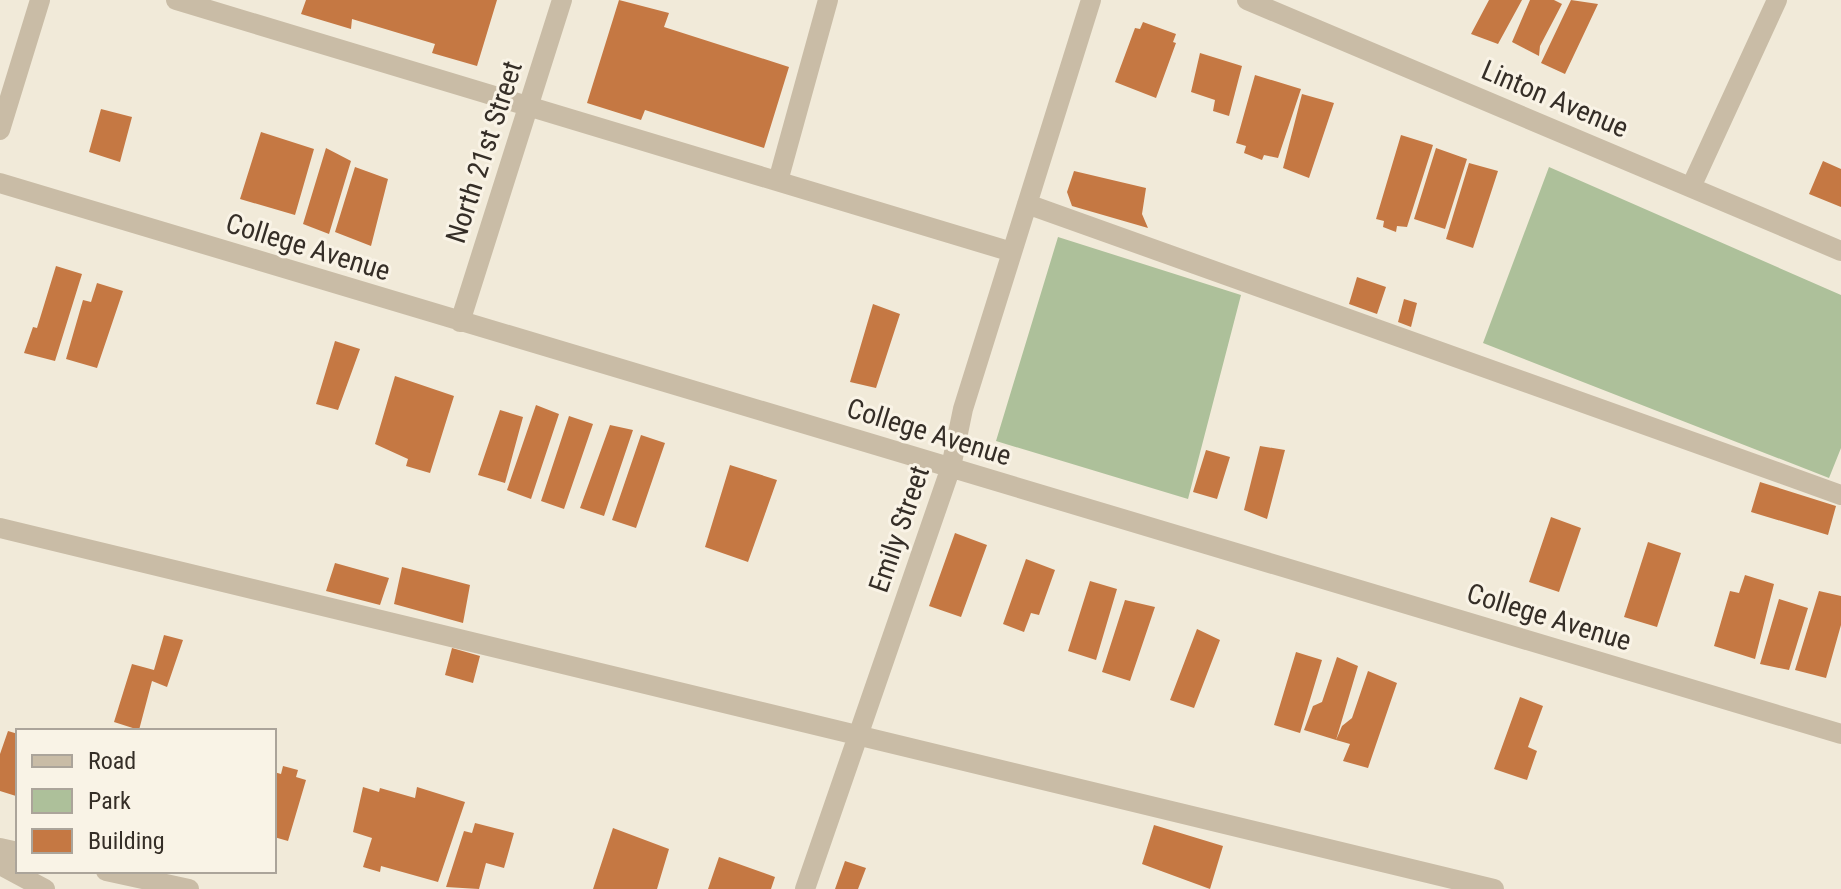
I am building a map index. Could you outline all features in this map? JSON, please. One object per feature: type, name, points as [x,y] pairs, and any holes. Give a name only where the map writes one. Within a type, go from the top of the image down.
[{"type":"street","points":[[0,130],[40,0]]},
{"type":"street","points":[[176,0],[1012,252]]},
{"type":"street","name":"North 21st Street","points":[[460,322],[562,0]]},
{"type":"street","points":[[778,181],[828,0]]},
{"type":"street","name":"Emily Street","points":[[805,889],[951,467],[963,409],[1091,0]]},
{"type":"street","name":"Linton Avenue","points":[[1247,0],[1841,251]]},
{"type":"street","points":[[1691,187],[1777,0]]},
{"type":"street","name":"College Avenue","points":[[0,183],[1841,734]]},
{"type":"street","points":[[1027,204],[1841,495]]},
{"type":"street","points":[[0,528],[1494,889]]},
{"type":"street","points":[[0,865],[45,889]]},
{"type":"street","points":[[115,873],[189,889]]},
{"type":"green space","points":[[1549,167],[1841,295],[1841,448],[1829,478],[1483,343]]},
{"type":"green space","points":[[1058,237],[1241,295],[1188,499],[996,441]]},
{"type":"building","points":[[306,0],[497,0],[477,66],[432,53],[435,44],[352,19],[351,29],[301,14]]},
{"type":"building","points":[[619,0],[669,13],[664,27],[789,67],[764,148],[645,110],[641,120],[587,103]]},
{"type":"building","points":[[1489,0],[1522,0],[1498,44],[1471,34]]},
{"type":"building","points":[[1530,0],[1554,0],[1562,4],[1540,46],[1539,56],[1512,42]]},
{"type":"building","points":[[1571,0],[1598,4],[1565,74],[1541,63]]},
{"type":"building","points":[[1143,22],[1176,34],[1173,42],[1176,43],[1156,98],[1115,82],[1135,28],[1140,29]]},
{"type":"building","points":[[1200,53],[1242,66],[1229,116],[1213,111],[1215,100],[1191,92]]},
{"type":"building","points":[[1255,75],[1301,89],[1278,158],[1264,155],[1262,160],[1244,153],[1246,146],[1236,143]]},
{"type":"building","points":[[1302,94],[1334,103],[1309,178],[1283,168]]},
{"type":"building","points":[[101,109],[132,117],[120,162],[89,152]]},
{"type":"building","points":[[261,132],[314,149],[295,215],[240,199]]},
{"type":"building","points":[[1401,135],[1433,145],[1407,227],[1397,226],[1396,232],[1383,227],[1384,221],[1376,219]]},
{"type":"building","points":[[326,148],[351,161],[329,234],[303,224]]},
{"type":"building","points":[[1436,148],[1467,159],[1445,229],[1414,219]]},
{"type":"building","points":[[1823,161],[1841,169],[1841,207],[1809,194]]},
{"type":"building","points":[[1469,163],[1498,171],[1473,248],[1446,239]]},
{"type":"building","points":[[355,167],[388,179],[371,246],[335,232]]},
{"type":"building","points":[[1074,171],[1146,188],[1142,214],[1148,228],[1072,206],[1067,192]]},
{"type":"building","points":[[56,266],[82,274],[55,361],[24,353],[33,327],[37,328]]},
{"type":"building","points":[[1357,277],[1386,287],[1377,314],[1349,304]]},
{"type":"building","points":[[97,283],[123,291],[97,368],[66,359],[83,300],[91,302]]},
{"type":"building","points":[[1404,299],[1417,303],[1411,327],[1398,322]]},
{"type":"building","points":[[873,304],[900,314],[876,388],[850,382]]},
{"type":"building","points":[[335,341],[360,349],[338,410],[316,404]]},
{"type":"building","points":[[395,376],[454,396],[430,473],[406,466],[408,459],[375,444]]},
{"type":"building","points":[[536,405],[559,414],[531,499],[507,490]]},
{"type":"building","points":[[500,410],[523,417],[505,483],[478,475]]},
{"type":"building","points":[[569,416],[593,424],[564,509],[541,501]]},
{"type":"building","points":[[610,425],[633,430],[604,516],[580,508]]},
{"type":"building","points":[[641,435],[665,443],[636,528],[612,520]]},
{"type":"building","points":[[1260,446],[1285,450],[1267,519],[1244,510]]},
{"type":"building","points":[[1206,450],[1230,457],[1217,499],[1193,492]]},
{"type":"building","points":[[730,465],[777,480],[748,562],[705,547]]},
{"type":"building","points":[[1760,482],[1836,506],[1828,535],[1751,512]]},
{"type":"building","points":[[1551,517],[1581,528],[1559,592],[1529,582]]},
{"type":"building","points":[[955,533],[987,545],[961,617],[929,606]]},
{"type":"building","points":[[1648,542],[1681,553],[1657,627],[1624,617]]},
{"type":"building","points":[[1026,559],[1055,570],[1039,615],[1031,613],[1024,632],[1003,624]]},
{"type":"building","points":[[335,563],[389,578],[380,605],[326,591]]},
{"type":"building","points":[[402,567],[470,585],[463,623],[394,604]]},
{"type":"building","points":[[1745,575],[1774,584],[1755,659],[1714,646],[1730,591],[1739,593]]},
{"type":"building","points":[[1090,581],[1117,589],[1096,660],[1068,651]]},
{"type":"building","points":[[1819,591],[1841,596],[1841,625],[1826,678],[1795,670]]},
{"type":"building","points":[[1779,599],[1808,608],[1789,670],[1760,664]]},
{"type":"building","points":[[1125,600],[1155,607],[1130,681],[1102,672]]},
{"type":"building","points":[[1197,629],[1220,640],[1194,708],[1170,700]]},
{"type":"building","points":[[164,635],[183,640],[167,687],[152,681],[139,729],[114,722],[132,664],[154,670]]},
{"type":"building","points":[[452,648],[480,656],[473,683],[445,675]]},
{"type":"building","points":[[1296,652],[1322,660],[1300,733],[1274,725]]},
{"type":"building","points":[[1337,657],[1358,666],[1336,740],[1304,730],[1313,706],[1322,702]]},
{"type":"building","points":[[1368,671],[1397,683],[1368,768],[1343,761],[1350,744],[1336,740],[1342,726],[1352,718]]},
{"type":"building","points":[[1520,697],[1543,706],[1528,747],[1537,751],[1527,780],[1494,769]]},
{"type":"building","points":[[8,731],[16,733],[16,796],[0,791],[0,754]]},
{"type":"building","points":[[283,766],[298,770],[296,777],[306,780],[288,841],[276,838],[276,773],[281,774]]},
{"type":"building","points":[[363,787],[379,792],[380,788],[415,798],[417,787],[465,802],[438,882],[381,866],[380,872],[363,867],[372,838],[353,832]]},
{"type":"building","points":[[475,823],[514,833],[504,868],[486,863],[479,889],[446,887],[464,831],[472,833]]},
{"type":"building","points":[[1154,825],[1223,846],[1210,889],[1142,864]]},
{"type":"building","points":[[613,828],[669,849],[657,889],[593,889]]},
{"type":"building","points":[[719,857],[775,877],[771,889],[708,889]]},
{"type":"building","points":[[845,861],[866,868],[858,889],[835,889]]}]
